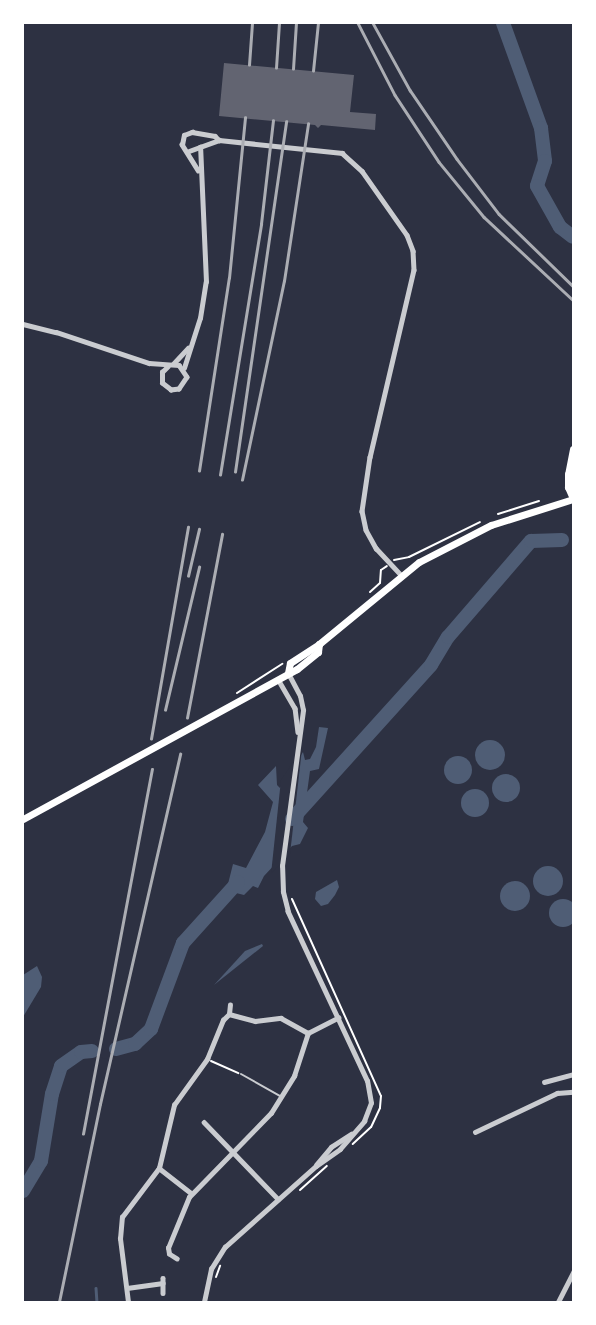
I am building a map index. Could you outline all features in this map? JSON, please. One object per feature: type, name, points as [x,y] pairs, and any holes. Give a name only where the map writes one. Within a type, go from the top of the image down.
[{"type":"main road","points":[[23,819],[297,670],[318,652],[319,644],[401,575],[461,538],[491,525],[573,498],[568,487],[568,474],[573,449]]},
{"type":"street","points":[[189,347],[161,379],[164,386],[172,390],[185,384],[184,369],[200,318],[206,282],[203,200],[199,172],[201,137],[194,132]]},
{"type":"street","points":[[199,172],[181,140],[185,134],[194,132],[215,136],[219,140]]},
{"type":"street","points":[[189,152],[219,140],[315,148],[350,157],[407,236],[413,251],[414,270],[370,457],[362,511],[371,539],[401,575]]},
{"type":"street","points":[[23,324],[64,334],[144,362],[184,369]]},
{"type":"street","points":[[204,1302],[208,1278],[220,1254],[316,1166],[331,1147],[355,1131],[367,1117],[371,1094],[287,908],[282,866],[302,704],[288,673]]},
{"type":"street","points":[[278,679],[295,708],[298,733]]},
{"type":"street","points":[[128,1302],[120,1229],[122,1217],[159,1168],[174,1105],[207,1059],[223,1020],[229,1014],[230,1005]]},
{"type":"street","points":[[229,1014],[255,1021],[281,1018],[308,1033]]},
{"type":"street","points":[[177,1259],[169,1254],[168,1248],[191,1193],[262,1123],[282,1097],[297,1069],[308,1033],[338,1018]]},
{"type":"street","points":[[544,1082],[573,1074]]},
{"type":"street","points":[[475,1132],[557,1093],[573,1093]]},
{"type":"street","points":[[204,1122],[234,1150],[278,1199]]},
{"type":"street","points":[[159,1168],[191,1193]]},
{"type":"street","points":[[558,1302],[573,1272]]},
{"type":"street","points":[[127,1288],[163,1280],[163,1293]]},
{"type":"lane","points":[[241,1074],[282,1097]]},
{"type":"path","points":[[369,592],[380,583],[382,570]]},
{"type":"path","points":[[230,697],[288,660]]},
{"type":"path","points":[[290,895],[381,1096],[380,1108],[371,1127],[352,1144]]},
{"type":"path","points":[[207,1059],[241,1074]]},
{"type":"path","points":[[296,1193],[331,1163]]},
{"type":"path","points":[[214,1284],[223,1262]]},
{"type":"water","points":[[319,727],[328,728],[319,769],[310,771],[303,822],[308,828],[300,844],[292,846],[264,876],[258,888],[253,886],[244,895],[236,893],[232,898],[225,896],[233,864],[246,868],[265,832],[273,802],[258,785],[276,766],[277,785],[280,788],[303,752],[305,760],[310,759],[316,747]]},
{"type":"water","points":[[490,740],[501,744],[505,755],[501,766],[490,770],[479,766],[475,755],[479,744]]},
{"type":"water","points":[[458,756],[468,760],[472,770],[468,780],[458,784],[448,780],[444,770],[448,760]]},
{"type":"water","points":[[506,774],[516,778],[520,788],[516,798],[506,802],[496,798],[492,788],[496,778]]},
{"type":"water","points":[[475,789],[485,793],[489,803],[485,813],[475,817],[465,813],[461,803],[465,793]]},
{"type":"water","points":[[548,866],[558,871],[563,881],[558,891],[548,896],[538,891],[533,881],[538,871]]},
{"type":"water","points":[[337,880],[339,887],[335,895],[328,904],[321,906],[315,899],[316,892]]},
{"type":"water","points":[[515,881],[521,882],[529,890],[529,902],[521,910],[515,911],[509,910],[501,902],[500,896],[501,890],[509,882]]},
{"type":"water","points":[[563,899],[573,903],[577,913],[573,923],[563,927],[553,923],[549,913],[553,903]]},
{"type":"water","points":[[262,944],[263,946],[214,985],[245,951]]},
{"type":"water","points":[[37,966],[42,977],[41,987],[23,1017],[23,975]]},
{"type":"pier","points":[[302,749],[290,854],[271,874],[281,780]]},
{"type":"pier","points":[[94,1040],[119,1040],[114,1061],[91,1055]]},
{"type":"building","points":[[224,63],[354,75],[350,112],[376,114],[375,130],[321,125],[318,128],[315,125],[219,116]]},
{"type":"waterway","points":[[503,23],[541,128],[545,161],[537,186],[560,227],[573,237]]},
{"type":"waterway","points":[[292,819],[431,665],[448,637],[531,541],[562,540]]},
{"type":"waterway","points":[[116,1049],[135,1044],[151,1029],[183,943],[238,882]]},
{"type":"waterway","points":[[23,1191],[41,1161],[52,1094],[61,1066],[81,1052],[92,1051]]},
{"type":"waterway","points":[[96,1288],[97,1302]]},
{"type":"railway","points":[[249,65],[252,23]]},
{"type":"railway","points":[[276,68],[279,23]]},
{"type":"railway","points":[[293,69],[296,23]]},
{"type":"railway","points":[[313,71],[318,23]]},
{"type":"railway","points":[[358,23],[395,95],[439,162],[484,217],[573,300]]},
{"type":"railway","points":[[373,23],[410,90],[457,159],[499,214],[573,286]]},
{"type":"railway","points":[[199,471],[229,278],[245,118]]},
{"type":"railway","points":[[220,475],[261,224],[273,121]]},
{"type":"railway","points":[[235,472],[286,122]]},
{"type":"railway","points":[[242,480],[284,281],[308,124]]},
{"type":"railway","points":[[151,739],[188,527]]},
{"type":"railway","points":[[188,576],[199,529]]},
{"type":"railway","points":[[187,718],[222,534]]},
{"type":"railway","points":[[165,710],[199,567]]},
{"type":"railway","points":[[59,1302],[100,1104],[180,754]]},
{"type":"railway","points":[[83,1134],[152,769]]}]
